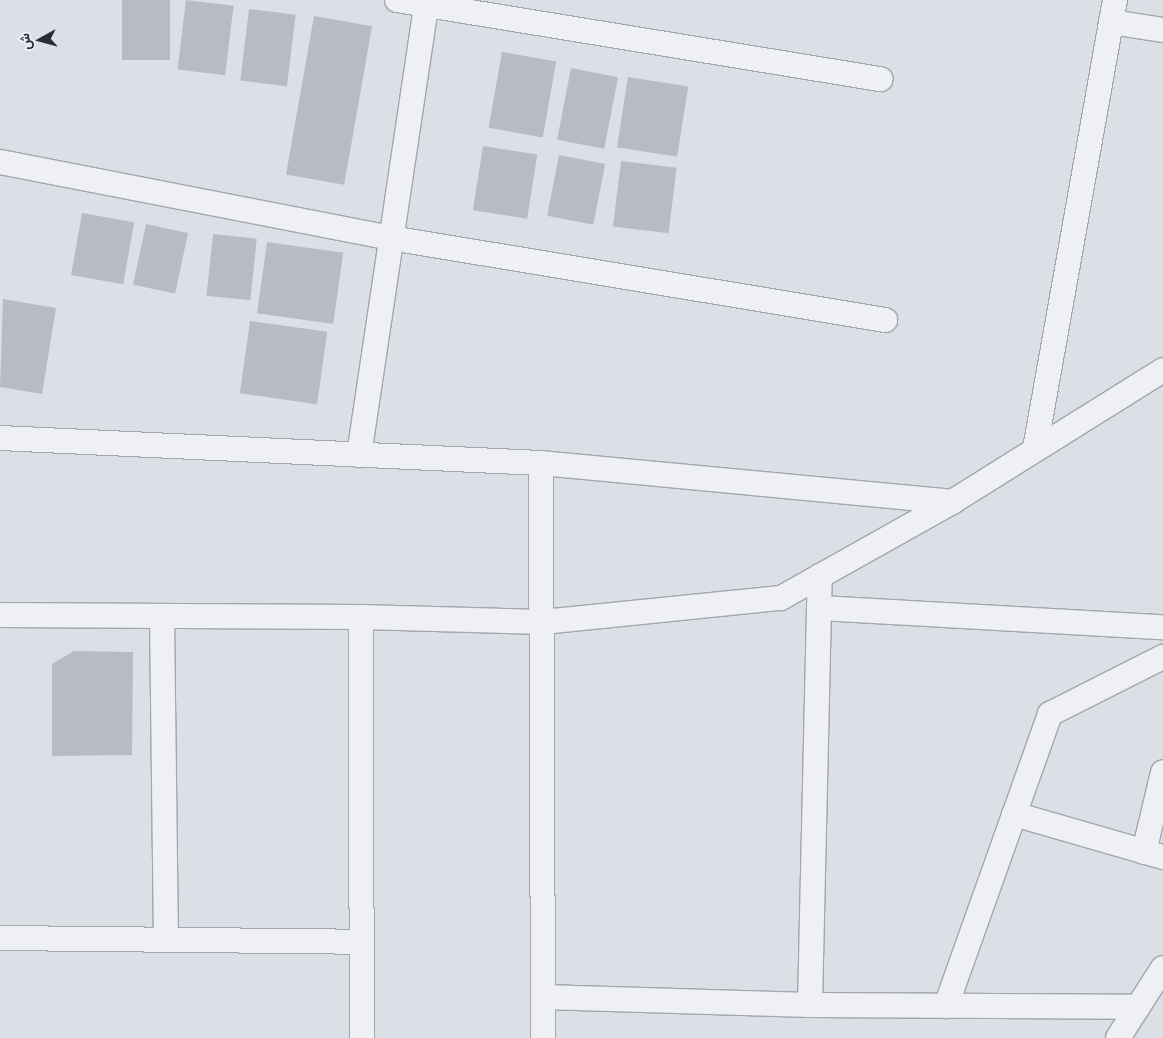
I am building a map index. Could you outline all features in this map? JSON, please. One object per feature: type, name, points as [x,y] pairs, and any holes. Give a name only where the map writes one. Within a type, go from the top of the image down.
[{"type":"street","points":[[397,0],[426,2],[881,79]]},
{"type":"street","points":[[359,455],[426,2]]},
{"type":"street","points":[[1035,449],[1113,11],[1163,30]]},
{"type":"street","points":[[0,162],[391,238],[885,320]]},
{"type":"street","points":[[0,615],[362,617],[544,622],[781,598],[952,502],[1163,370]]},
{"type":"street","points":[[0,438],[541,463],[952,502]]},
{"type":"street","points":[[541,463],[544,622],[543,1038]]},
{"type":"street","points":[[810,1005],[820,576]]},
{"type":"street","points":[[820,608],[1163,627]]},
{"type":"street","points":[[162,616],[166,940]]},
{"type":"street","points":[[362,617],[362,1038]]},
{"type":"street","points":[[946,1006],[1050,714],[1163,657]]},
{"type":"street","points":[[1014,814],[1154,855],[1163,772]]},
{"type":"street","points":[[0,938],[362,942]]},
{"type":"street","points":[[1118,1038],[1163,968]]},
{"type":"street","points":[[543,997],[810,1005],[1138,1007]]},
{"type":"building","points":[[122,0],[170,0],[170,60],[122,60]]},
{"type":"building","points":[[186,0],[234,6],[225,75],[177,69]]},
{"type":"building","points":[[249,9],[296,15],[287,86],[240,80]]},
{"type":"building","points":[[314,16],[372,26],[344,185],[286,175]]},
{"type":"building","points":[[502,52],[556,62],[543,137],[489,128]]},
{"type":"building","points":[[571,68],[618,77],[604,149],[557,140]]},
{"type":"building","points":[[628,77],[688,87],[677,157],[617,147]]},
{"type":"building","points":[[483,146],[537,155],[527,219],[473,210]]},
{"type":"building","points":[[559,155],[605,164],[593,225],[547,216]]},
{"type":"building","points":[[621,161],[677,168],[669,233],[613,227]]},
{"type":"building","points":[[82,213],[134,222],[123,284],[71,275]]},
{"type":"building","points":[[146,224],[188,233],[175,294],[133,285]]},
{"type":"building","points":[[213,234],[257,239],[250,300],[207,296]]},
{"type":"building","points":[[267,242],[343,253],[333,324],[257,313]]},
{"type":"building","points":[[3,299],[56,308],[42,394],[0,387]]},
{"type":"building","points":[[250,321],[327,332],[317,404],[240,393]]},
{"type":"building","points":[[74,651],[133,652],[132,755],[52,756],[52,664]]}]
